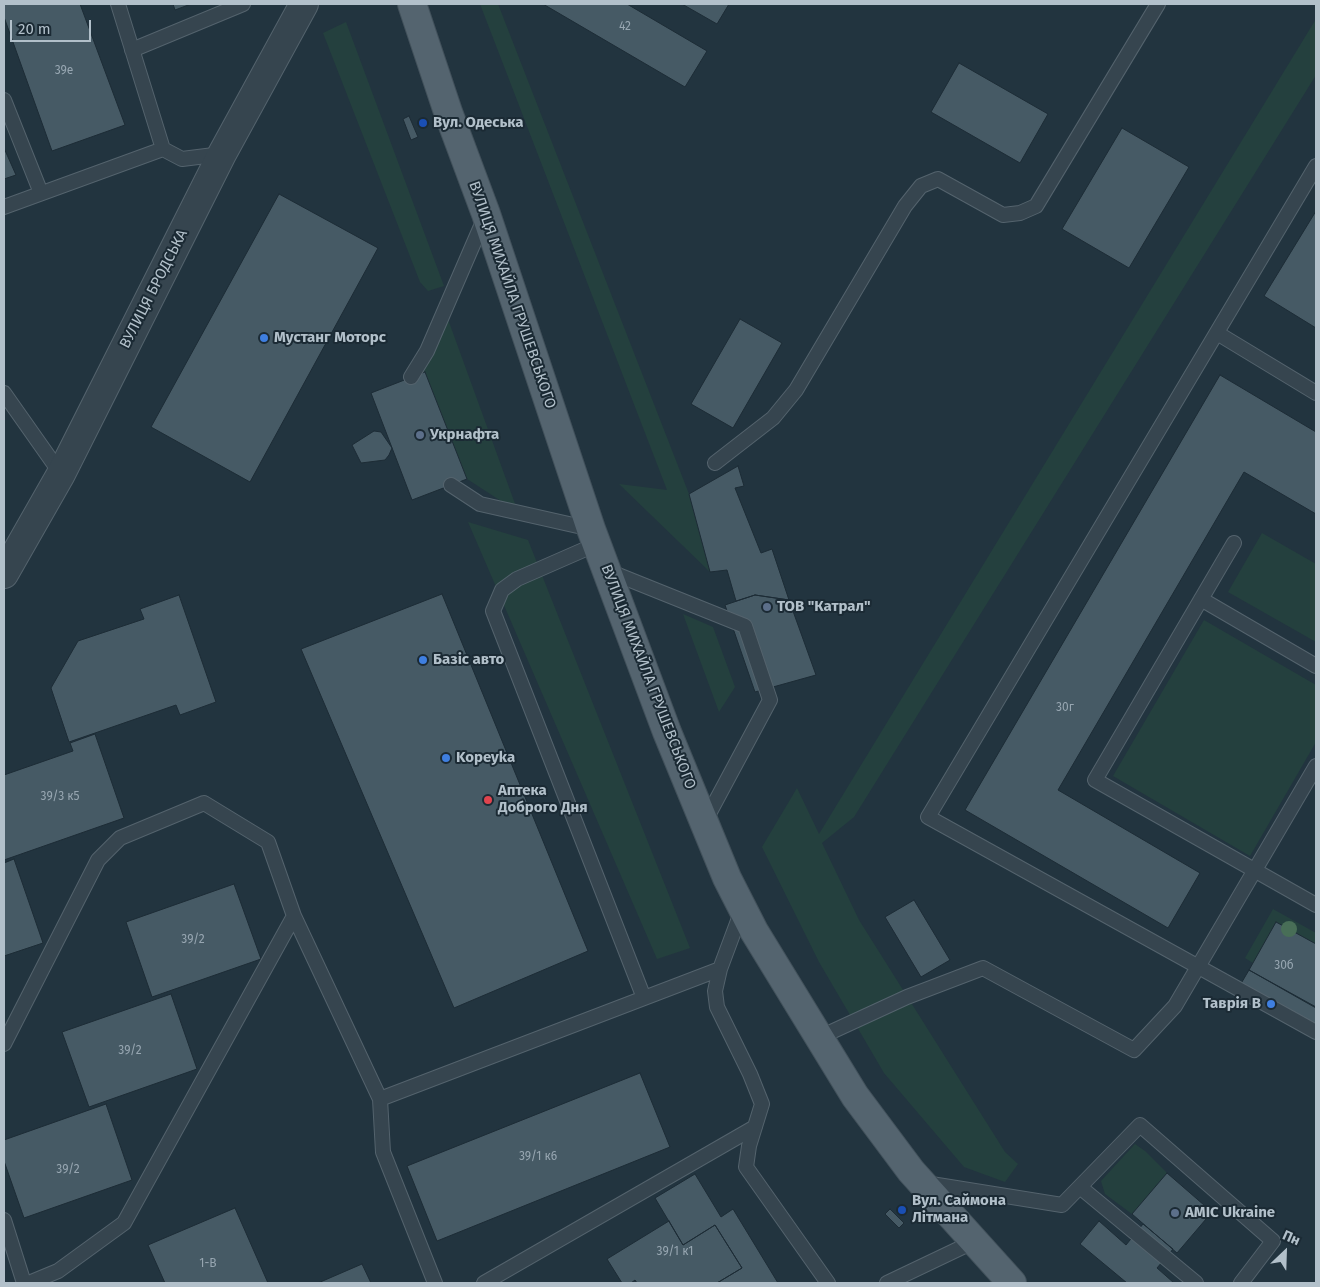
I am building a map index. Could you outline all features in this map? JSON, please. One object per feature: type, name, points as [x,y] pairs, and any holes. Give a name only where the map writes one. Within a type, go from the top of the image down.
[{"type":"main road","name":"ВУЛИЦЯ МИХАЙЛА ГРУШЕВСЬКОГО","points":[[412,4],[448,112],[486,214],[594,536],[703,823],[743,909],[818,1038],[870,1116],[921,1183],[1012,1283]]},
{"type":"street","name":"ВУЛИЦЯ БРОДСЬКА","points":[[4,574],[61,474],[222,154],[304,4]]},
{"type":"lane","points":[[118,4],[163,149],[182,159],[222,154]]},
{"type":"lane","points":[[132,50],[243,4]]},
{"type":"lane","points":[[715,463],[774,418],[796,390],[905,206],[921,186],[938,179],[1003,215],[1020,213],[1036,206],[1158,4]]},
{"type":"lane","points":[[4,100],[41,193]]},
{"type":"lane","points":[[4,207],[163,149]]},
{"type":"lane","points":[[1316,166],[928,817],[1316,1032]]},
{"type":"lane","points":[[411,377],[427,351],[486,214]]},
{"type":"lane","points":[[1217,333],[1316,392]]},
{"type":"lane","points":[[4,393],[61,474]]},
{"type":"lane","points":[[450,485],[480,504],[594,536]]},
{"type":"lane","points":[[594,536],[517,579],[502,590],[493,611],[644,998]]},
{"type":"lane","points":[[1234,543],[1095,780],[1316,905]]},
{"type":"lane","points":[[608,571],[745,626],[770,700],[703,823]]},
{"type":"lane","points":[[1201,599],[1316,666]]},
{"type":"lane","points":[[818,1038],[907,997],[983,968],[1134,1050],[1174,1006],[1200,967],[1316,766]]},
{"type":"lane","points":[[4,1044],[98,860],[120,838],[204,803],[268,842],[294,916],[380,1099],[383,1152],[435,1283]]},
{"type":"lane","points":[[743,909],[720,969],[715,991],[718,1007],[762,1104],[746,1167],[828,1283]]},
{"type":"lane","points":[[28,1283],[58,1271],[124,1223],[294,916]]},
{"type":"lane","points":[[380,1099],[720,969]]},
{"type":"lane","points":[[921,1183],[1062,1206],[1140,1125],[1273,1240],[1241,1283]]},
{"type":"lane","points":[[484,1283],[755,1127]]},
{"type":"lane","points":[[1080,1187],[1196,1283]]},
{"type":"lane","points":[[4,1220],[24,1283]]},
{"type":"lane","points":[[887,1283],[973,1242]]},
{"type":"green space","points":[[480,4],[498,4],[689,494],[710,572],[619,484],[667,490]]},
{"type":"green space","points":[[1316,19],[1316,75],[854,817],[822,843],[859,920],[1005,1152],[1018,1164],[1005,1182],[964,1167],[884,1073],[819,962],[762,847],[797,788],[819,834]]},
{"type":"green space","points":[[346,22],[444,286],[428,291],[420,282],[323,33]]},
{"type":"green space","points":[[445,311],[518,512],[444,464],[416,389]]},
{"type":"green space","points":[[468,522],[528,540],[690,948],[657,959]]},
{"type":"green space","points":[[1262,533],[1316,564],[1316,642],[1228,592]]},
{"type":"green space","points":[[683,614],[713,627],[735,687],[719,712]]},
{"type":"green space","points":[[1204,620],[1316,685],[1316,742],[1250,856],[1113,776]]},
{"type":"green space","points":[[1273,909],[1316,933],[1316,944],[1276,922],[1253,963],[1245,958]]},
{"type":"green space","points":[[1135,1144],[1145,1151],[1167,1173],[1132,1214],[1105,1194],[1101,1181]]},
{"type":"building","points":[[4,4],[80,4],[125,125],[52,151],[4,17]]},
{"type":"building","points":[[173,4],[191,4],[175,10]]},
{"type":"building","points":[[543,4],[627,4],[707,51],[685,87]]},
{"type":"building","points":[[682,4],[729,4],[717,24]]},
{"type":"building","points":[[959,63],[1048,114],[1020,163],[931,112]]},
{"type":"building","points":[[409,116],[418,137],[411,140],[403,119]]},
{"type":"building","points":[[1122,128],[1189,167],[1129,268],[1062,229]]},
{"type":"building","points":[[4,148],[16,175],[4,179]]},
{"type":"building","name":"Мустанг Моторс","points":[[279,194],[378,248],[250,482],[151,427]]},
{"type":"building","points":[[1316,211],[1316,328],[1264,296]]},
{"type":"building","points":[[740,319],[782,343],[733,428],[691,404]]},
{"type":"building","points":[[425,372],[467,479],[412,500],[371,393]]},
{"type":"building","points":[[1220,375],[1316,432],[1316,514],[1244,472],[1058,790],[1200,873],[1168,928],[965,810]]},
{"type":"building","points":[[374,431],[381,432],[392,448],[385,460],[361,463],[352,445]]},
{"type":"building","points":[[738,466],[744,486],[735,488],[761,553],[772,549],[789,600],[755,595],[736,601],[727,570],[710,572],[689,494]]},
{"type":"building","points":[[442,594],[588,951],[454,1008],[301,649]]},
{"type":"building","points":[[179,595],[216,702],[180,715],[176,705],[69,742],[51,688],[78,641],[144,619],[140,609]]},
{"type":"building","points":[[755,595],[789,600],[816,675],[755,692],[725,605]]},
{"type":"building","points":[[95,734],[124,818],[4,860],[4,775],[73,751],[70,743]]},
{"type":"building","points":[[14,859],[43,943],[4,956],[4,863]]},
{"type":"building","points":[[234,884],[261,959],[152,997],[126,922]]},
{"type":"building","points":[[914,900],[950,960],[921,977],[885,917]]},
{"type":"building","points":[[1276,922],[1316,944],[1316,1008],[1249,970]]},
{"type":"building","points":[[1249,970],[1316,1007],[1316,1030],[1239,987]]},
{"type":"building","points":[[171,994],[197,1069],[89,1107],[62,1032]]},
{"type":"building","points":[[640,1073],[670,1147],[437,1241],[407,1166]]},
{"type":"building","points":[[106,1104],[132,1180],[24,1218],[4,1161],[4,1140]]},
{"type":"building","points":[[1167,1173],[1212,1212],[1177,1253],[1132,1214]]},
{"type":"building","points":[[695,1174],[721,1217],[733,1209],[778,1283],[717,1283],[742,1268],[715,1225],[683,1245],[655,1198]]},
{"type":"building","points":[[235,1208],[268,1283],[165,1283],[148,1245]]},
{"type":"building","points":[[890,1209],[904,1223],[899,1228],[885,1214]]},
{"type":"building","points":[[669,1221],[683,1245],[715,1225],[742,1268],[717,1283],[637,1283],[635,1280],[631,1283],[622,1283],[607,1259]]},
{"type":"building","points":[[1099,1221],[1126,1245],[1143,1224],[1173,1249],[1157,1268],[1174,1283],[1127,1283],[1080,1244]]},
{"type":"building","points":[[362,1264],[371,1283],[318,1283]]},
{"type":"place","name":"Вул. Одеська","points":[[423,123]]},
{"type":"place","name":"Мустанг Моторс","points":[[264,338]]},
{"type":"place","name":"Укрнафта","points":[[420,435]]},
{"type":"place","name":"ТОВ \"Катрал\"","points":[[767,607]]},
{"type":"place","name":"Базіс авто","points":[[423,660]]},
{"type":"place","name":"Kopeyka","points":[[446,758]]},
{"type":"place","name":"Аптека Доброго Дня","points":[[488,800]]},
{"type":"place","name":"Таврія В","points":[[1271,1004]]},
{"type":"place","name":"Вул. Саймона Літмана","points":[[902,1210]]},
{"type":"place","name":"AMIC Ukraine","points":[[1175,1213]]}]
